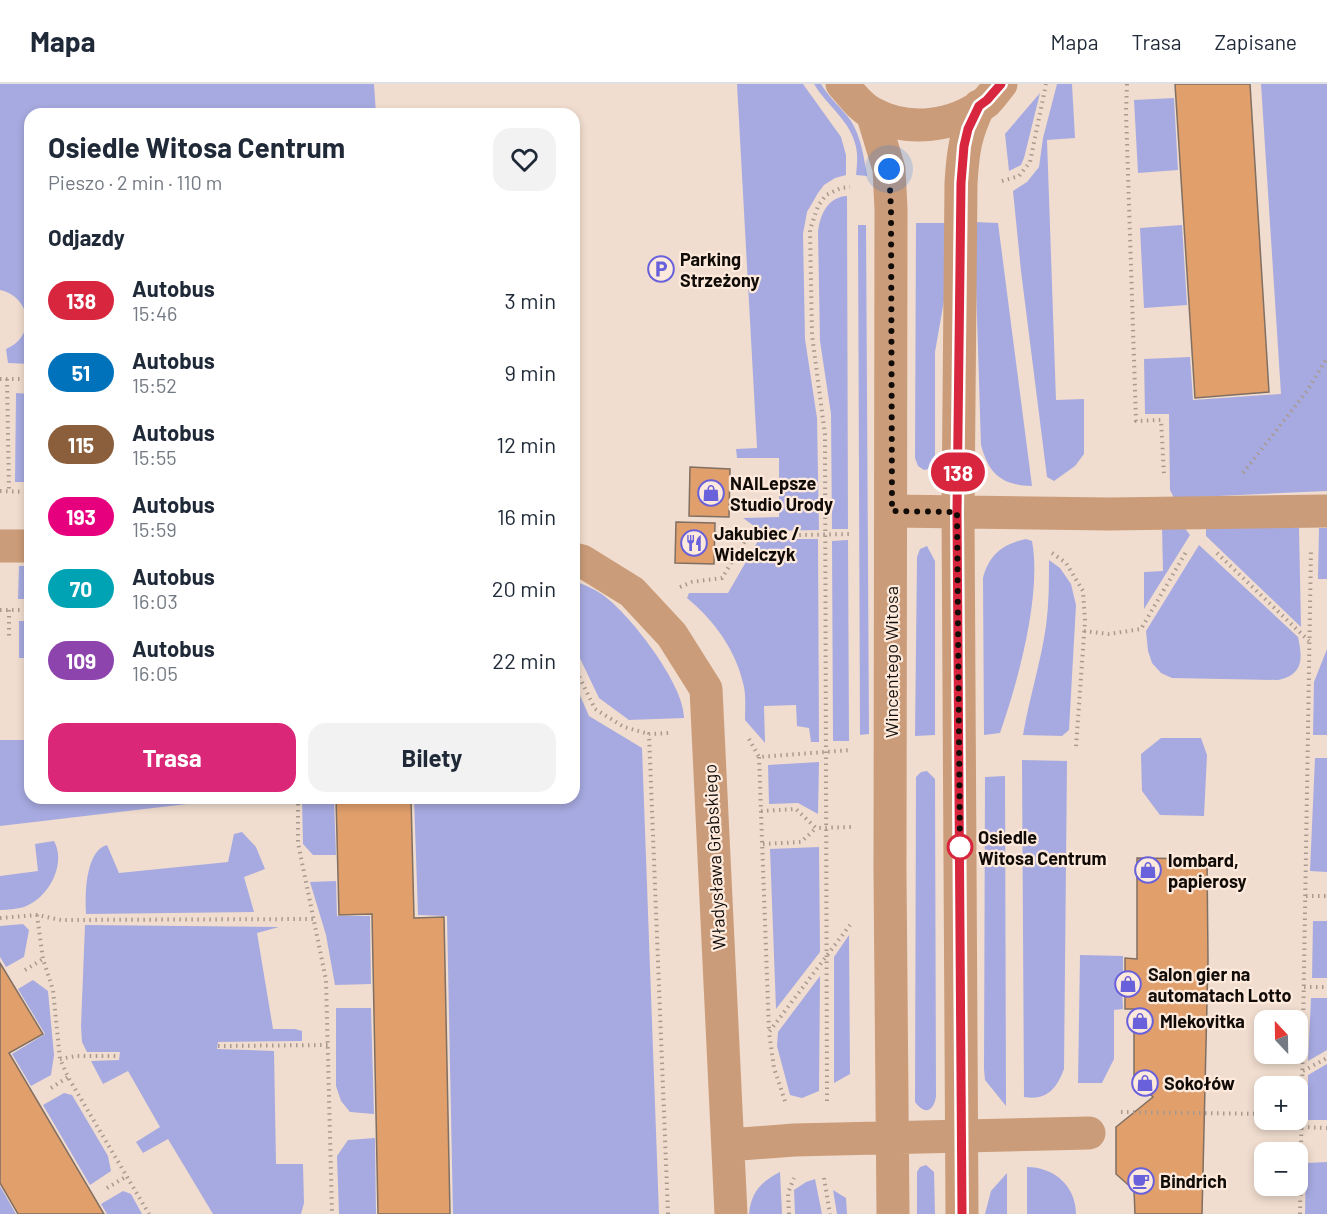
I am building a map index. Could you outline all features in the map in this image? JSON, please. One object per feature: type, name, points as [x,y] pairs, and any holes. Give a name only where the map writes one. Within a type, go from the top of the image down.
[{"type":"street","points":[[842,84],[872,113],[910,125],[936,124],[960,118],[990,95]]},
{"type":"street","points":[[962,1214],[957,512],[961,183],[968,129],[990,95]]},
{"type":"street","name":"Wincentego Witosa","points":[[872,113],[885,153],[891,185],[890,872],[893,1214]]},
{"type":"street","points":[[892,511],[1188,523],[1327,511]]},
{"type":"street","points":[[0,546],[24,546]]},
{"type":"street","name":"Władysława Grabskiego","points":[[580,560],[632,592],[672,635],[706,689],[731,1214]]},
{"type":"street","points":[[728,1145],[794,1140],[1089,1133]]},
{"type":"path","points":[[993,182],[1011,180],[1019,176],[1030,162],[1046,84]]},
{"type":"path","points":[[1127,84],[1136,421],[1161,420],[1164,488],[1188,523],[1309,641]]},
{"type":"path","points":[[827,1102],[825,425],[812,335],[810,230],[818,206],[826,195],[841,188],[853,187]]},
{"type":"path","points":[[1242,474],[1307,391],[1327,358]]},
{"type":"path","points":[[0,379],[24,379]]},
{"type":"path","points":[[7,379],[9,492]]},
{"type":"path","points":[[0,491],[24,492]]},
{"type":"path","points":[[1084,631],[1109,634],[1141,629],[1188,523]]},
{"type":"path","points":[[670,591],[692,582],[722,578],[748,536],[853,534]]},
{"type":"path","points":[[1303,1076],[1311,548]]},
{"type":"path","points":[[1049,552],[1066,563],[1083,591],[1084,631],[1076,747]]},
{"type":"path","points":[[0,610],[24,610]]},
{"type":"path","points":[[9,610],[9,638]]},
{"type":"path","points":[[580,678],[595,709],[624,727],[649,734]]},
{"type":"path","points":[[759,757],[769,1032],[774,1068],[785,1102],[794,1106]]},
{"type":"path","points":[[298,804],[298,843],[327,980],[332,1214]]},
{"type":"path","points":[[761,811],[796,809],[816,828]]},
{"type":"path","points":[[763,844],[801,842],[816,828],[860,826]]},
{"type":"path","points":[[1306,896],[1327,896]]},
{"type":"path","points":[[0,918],[37,915],[61,920],[314,919]]},
{"type":"path","points":[[37,915],[43,959],[53,990],[60,1059],[68,1077],[149,1214]]},
{"type":"path","points":[[769,1032],[854,921]]},
{"type":"path","points":[[25,970],[43,959]]},
{"type":"path","points":[[1304,987],[1327,987]]},
{"type":"path","points":[[218,1046],[329,1045]]},
{"type":"path","points":[[60,1059],[76,1056],[119,1056]]},
{"type":"path","points":[[1303,1071],[1327,1058]]},
{"type":"path","points":[[51,1088],[68,1077]]},
{"type":"path","points":[[1119,1112],[1254,1114]]},
{"type":"path","points":[[1308,1127],[1327,1128]]},
{"type":"path","points":[[1300,1214],[1302,1130]]},
{"type":"path","points":[[824,1171],[830,1214]]},
{"type":"path","points":[[789,1214],[788,1193],[795,1175]]},
{"type":"path","points":[[107,1188],[127,1176]]},
{"type":"shaded area","points":[[0,84],[374,84],[376,108],[24,108],[24,308],[10,294],[0,290]]},
{"type":"shaded area","points":[[737,84],[803,84],[841,137],[846,155],[846,175],[835,178],[824,185],[818,193],[807,212],[803,234],[805,339],[817,418],[819,530],[761,531],[743,518],[779,517],[779,458],[737,458],[736,449],[757,448]]},
{"type":"shaded area","points":[[814,84],[821,84],[851,121],[860,140],[867,176],[856,175],[856,147],[849,129]]},
{"type":"shaded area","points":[[1057,84],[1072,84],[1075,138],[1047,140],[1056,400],[1084,399],[1084,454],[1075,466],[1054,481],[1047,477],[1013,191],[1027,182],[1039,167],[1043,138]]},
{"type":"shaded area","points":[[1261,84],[1327,84],[1327,491],[1174,498],[1170,490],[1169,414],[1145,414],[1144,359],[1190,357],[1193,400],[1281,394]]},
{"type":"shaded area","points":[[1040,93],[1024,158],[1021,165],[1009,171],[1005,134]]},
{"type":"shaded area","points":[[1174,98],[1178,170],[1138,173],[1134,100]]},
{"type":"shaded area","points":[[847,196],[848,529],[832,529],[831,414],[820,341],[818,232],[823,213],[830,203]]},
{"type":"shaded area","points":[[974,222],[998,223],[1032,486],[1012,483],[998,476],[988,464],[981,445]]},
{"type":"shaded area","points":[[916,223],[949,223],[949,272],[935,352],[935,462],[932,468],[924,470],[918,466],[915,458]]},
{"type":"shaded area","points":[[858,225],[866,225],[869,734],[860,735]]},
{"type":"shaded area","points":[[1182,225],[1187,305],[1144,308],[1140,228]]},
{"type":"shaded area","points":[[24,330],[24,364],[8,363],[6,349],[16,343]]},
{"type":"shaded area","points":[[16,393],[24,394],[24,482],[15,482]]},
{"type":"shaded area","points":[[1162,527],[1184,527],[1190,535],[1144,609],[1144,572],[1163,571]]},
{"type":"shaded area","points":[[1206,528],[1299,528],[1301,627],[1206,536]]},
{"type":"shaded area","points":[[1319,528],[1327,528],[1327,579],[1318,579]]},
{"type":"shaded area","points":[[759,539],[818,539],[819,742],[811,742],[809,728],[797,726],[796,705],[764,706],[765,743],[745,720],[744,687],[730,650],[707,617],[687,598],[689,593],[728,593]]},
{"type":"shaded area","points":[[1026,539],[1032,541],[1034,586],[1021,664],[1000,733],[984,735],[983,578],[989,563],[998,552],[1010,544]]},
{"type":"shaded area","points":[[848,540],[849,741],[833,741],[832,541]]},
{"type":"shaded area","points":[[1199,545],[1298,637],[1300,659],[1297,670],[1292,674],[1278,680],[1172,678],[1161,673],[1152,663],[1146,631]]},
{"type":"shaded area","points":[[927,546],[935,561],[935,735],[915,736],[917,557],[920,549]]},
{"type":"shaded area","points":[[1049,560],[1060,568],[1071,584],[1076,605],[1069,730],[1062,736],[1023,735],[1046,626]]},
{"type":"shaded area","points":[[19,566],[24,566],[24,599],[18,599]]},
{"type":"shaded area","points":[[580,583],[612,602],[653,650],[675,687],[682,704],[684,718],[629,720],[599,698],[580,658]]},
{"type":"shaded area","points":[[19,621],[24,621],[24,658],[19,658]]},
{"type":"shaded area","points":[[1327,649],[1327,735],[1313,735],[1314,682]]},
{"type":"shaded area","points":[[580,695],[589,716],[642,748],[659,1214],[453,1214],[447,916],[418,915],[414,804],[580,804]]},
{"type":"shaded area","points":[[1161,738],[1201,738],[1207,755],[1204,816],[1160,815],[1142,791],[1141,754]]},
{"type":"shaded area","points":[[0,740],[24,740],[24,804],[187,804],[0,826]]},
{"type":"shaded area","points":[[1315,758],[1327,758],[1327,872],[1310,871]]},
{"type":"shaded area","points":[[1022,760],[1067,761],[1064,1069],[1050,1092],[1032,1098],[1024,1097]]},
{"type":"shaded area","points":[[819,762],[818,814],[798,803],[769,804],[768,765]]},
{"type":"shaded area","points":[[927,771],[935,779],[936,1097],[931,1109],[925,1110],[915,1102],[916,777],[921,772]]},
{"type":"shaded area","points":[[1005,776],[1006,1106],[985,1080],[984,1069],[985,777]]},
{"type":"shaded area","points":[[302,804],[334,804],[336,855],[313,855],[303,844]]},
{"type":"shaded area","points":[[242,832],[256,847],[265,869],[244,877],[254,912],[86,914],[86,886],[90,865],[94,856],[107,845],[119,873],[228,862],[234,834]]},
{"type":"shaded area","points":[[54,841],[57,850],[57,870],[41,897],[24,907],[0,910],[0,876],[38,871],[35,844]]},
{"type":"shaded area","points":[[819,847],[820,952],[776,1009],[770,849]]},
{"type":"shaded area","points":[[336,881],[337,916],[370,916],[371,984],[335,985],[326,935],[310,882]]},
{"type":"shaded area","points":[[1313,921],[1327,921],[1327,978],[1312,978]]},
{"type":"shaded area","points":[[23,924],[29,930],[24,957],[6,967],[0,957],[0,926]]},
{"type":"shaded area","points":[[85,925],[279,927],[257,933],[273,1029],[302,1031],[302,1041],[218,1042],[217,1049],[274,1051],[276,1164],[303,1164],[304,1203],[301,1214],[213,1214],[168,1139],[143,1153],[136,1142],[160,1127],[128,1071],[103,1084],[91,1061],[119,1060],[120,1052],[87,1052],[82,1042]]},
{"type":"shaded area","points":[[849,935],[850,1074],[834,1083],[834,957]]},
{"type":"shaded area","points":[[1080,955],[1123,956],[1123,975],[1115,980],[1122,990],[1123,1009],[1114,1010],[1114,1059],[1102,1083],[1078,1083]]},
{"type":"shaded area","points":[[820,976],[819,1091],[802,1098],[790,1095],[777,1046],[778,1032]]},
{"type":"shaded area","points":[[33,980],[48,991],[54,1055],[51,1075],[31,1086],[12,1054],[45,1034],[18,989]]},
{"type":"shaded area","points":[[1311,998],[1327,998],[1327,1050],[1308,1061]]},
{"type":"shaded area","points":[[336,1008],[371,1008],[374,1114],[350,1112],[341,1101],[336,1086]]},
{"type":"shaded area","points":[[1327,1064],[1327,1120],[1308,1120],[1308,1075]]},
{"type":"shaded area","points":[[64,1093],[72,1095],[108,1156],[111,1171],[90,1185],[43,1105]]},
{"type":"shaded area","points":[[375,1138],[376,1214],[339,1214],[337,1156],[348,1140]]},
{"type":"shaded area","points":[[1327,1162],[1327,1214],[1305,1214],[1305,1196],[1308,1196],[1308,1163]]},
{"type":"shaded area","points":[[926,1165],[934,1172],[935,1214],[917,1214],[917,1172],[920,1167]]},
{"type":"shaded area","points":[[1027,1167],[1046,1170],[1062,1180],[1072,1195],[1076,1214],[1027,1214]]},
{"type":"shaded area","points":[[780,1172],[782,1214],[749,1214],[752,1199],[758,1188]]},
{"type":"shaded area","points":[[1007,1173],[1007,1214],[985,1214],[991,1191]]},
{"type":"shaded area","points":[[815,1179],[822,1214],[795,1214],[794,1190]]},
{"type":"shaded area","points":[[0,1186],[16,1214],[0,1214]]},
{"type":"shaded area","points":[[833,1190],[846,1198],[847,1214],[837,1214]]},
{"type":"shaded area","points":[[123,1191],[131,1194],[142,1214],[107,1214],[101,1204]]},
{"type":"building","points":[[1175,84],[1250,84],[1269,392],[1195,398]]},
{"type":"building","points":[[690,467],[730,469],[729,517],[689,516]]},
{"type":"building","points":[[676,522],[715,523],[714,564],[675,563]]},
{"type":"building","points":[[336,804],[411,804],[414,918],[444,917],[450,1214],[378,1214],[372,914],[339,915]]},
{"type":"building","points":[[1137,858],[1207,859],[1208,960],[1202,1214],[1135,1214],[1134,1190],[1116,1174],[1116,1127],[1153,1097],[1134,1078],[1134,1009],[1125,1009],[1125,958],[1137,959]]},
{"type":"building","points":[[0,963],[43,1034],[9,1053],[104,1214],[18,1214],[0,1183]]},
{"type":"bus line","name":"138","points":[[962,1214],[957,512],[961,183],[968,129],[979,106],[1001,84]]},
{"type":"place","name":"Parking Strzeżony","points":[[661,269]]},
{"type":"place","name":"NAILepsze Studio Urody","points":[[711,493]]},
{"type":"place","name":"Jakubiec / Widelczyk","points":[[694,543]]},
{"type":"place","name":"Osiedle Witosa Centrum","points":[[960,847]]},
{"type":"place","name":"lombard, papierosy","points":[[1148,870]]},
{"type":"place","name":"Salon gier na automatach Lotto","points":[[1128,984]]},
{"type":"place","name":"Mlekovitka","points":[[1140,1021]]},
{"type":"place","name":"Sokołów","points":[[1145,1083]]},
{"type":"place","name":"Bindrich","points":[[1141,1181]]},
{"type":"route","points":[[889,169],[891,185],[892,511],[957,512],[960,847]]}]
